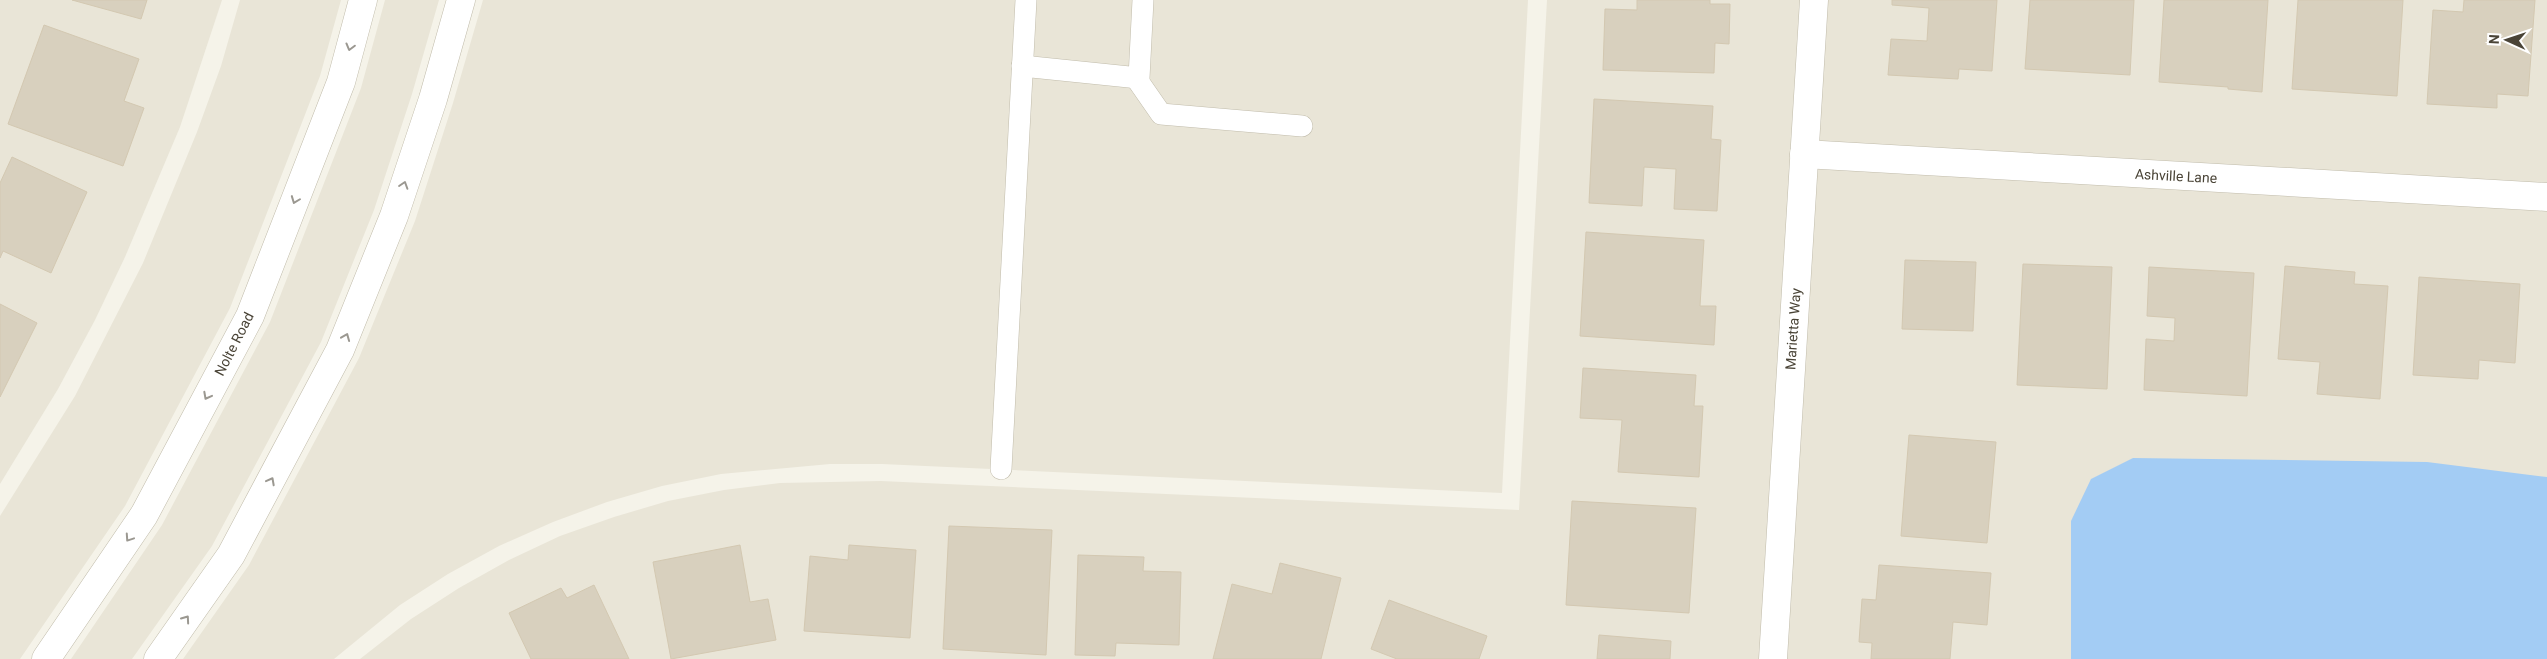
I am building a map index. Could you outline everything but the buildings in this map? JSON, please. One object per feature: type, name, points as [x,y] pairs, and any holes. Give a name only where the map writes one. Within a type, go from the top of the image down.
[{"type":"street","name":"Nolte Road","points":[[46,659],[144,515],[250,316],[341,82],[363,0]]},
{"type":"street","points":[[158,659],[231,555],[340,350],[394,216],[433,98],[461,0]]},
{"type":"street","name":"Marietta Way","points":[[1773,659],[1814,0]]},
{"type":"street","name":"Ashville Lane","points":[[1804,154],[2547,198]]},
{"type":"lane","points":[[1001,468],[1026,0]]},
{"type":"lane","points":[[1136,78],[1139,78],[1143,0]]},
{"type":"lane","points":[[1022,66],[1136,78],[1161,114],[1302,126]]},
{"type":"shaded area","points":[[0,0],[222,0],[180,127],[125,257],[95,320],[58,389],[0,484]]},
{"type":"shaded area","points":[[240,0],[341,0],[320,76],[230,308],[125,506],[20,659],[0,659],[0,516],[75,396],[143,263],[197,132],[221,66]]},
{"type":"shaded area","points":[[385,0],[439,0],[412,94],[374,210],[321,342],[212,546],[132,659],[71,659],[162,525],[270,322],[361,88]]},
{"type":"shaded area","points":[[483,0],[1528,0],[1502,493],[882,464],[830,464],[721,474],[662,486],[607,502],[553,522],[499,546],[448,574],[400,605],[334,659],[183,659],[249,565],[359,358],[415,221],[453,103]]},
{"type":"shaded area","points":[[1547,0],[2547,0],[2547,659],[360,659],[411,619],[459,588],[509,560],[560,536],[668,501],[724,490],[780,483],[881,481],[1519,510]]},
{"type":"water","points":[[2133,458],[2427,462],[2547,477],[2547,659],[2071,659],[2071,521],[2091,479]]}]
